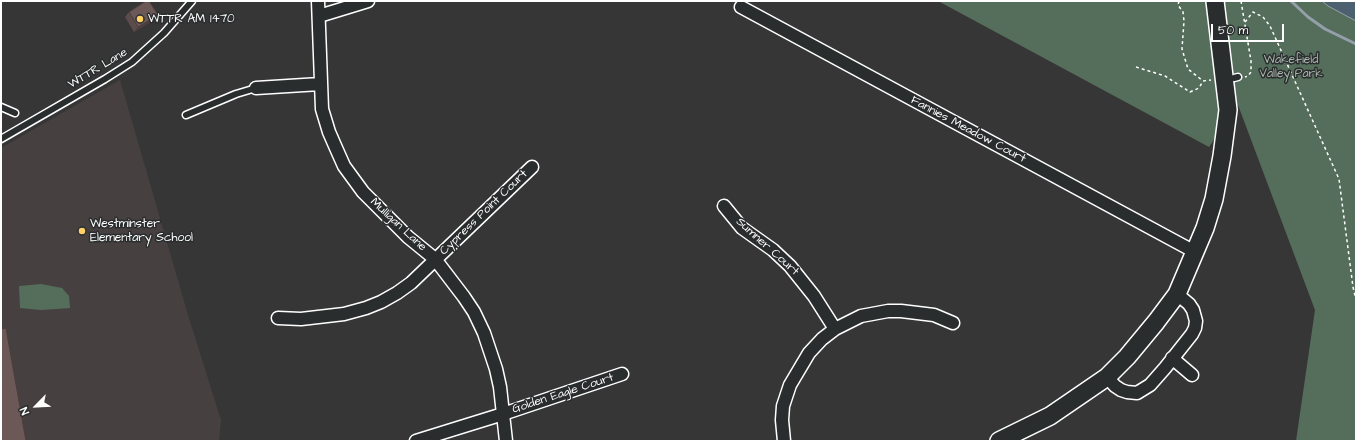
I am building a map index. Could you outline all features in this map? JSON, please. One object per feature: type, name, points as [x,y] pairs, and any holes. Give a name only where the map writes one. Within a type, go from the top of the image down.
[{"type":"street","name":"Mulligan Lane","points":[[318,1],[322,109],[329,132],[344,166],[363,192],[408,237],[436,259],[464,297],[484,333],[496,369],[506,441]]},
{"type":"street","points":[[318,16],[368,1]]},
{"type":"street","points":[[999,441],[1050,416],[1107,377],[1127,357],[1177,294],[1205,228],[1214,199],[1222,156],[1228,110],[1215,1]]},
{"type":"street","name":"Fannies Meadow Court","points":[[738,4],[1195,252]]},
{"type":"street","points":[[256,88],[320,84]]},
{"type":"street","name":"Cypress Point Court","points":[[278,318],[301,319],[344,314],[382,302],[411,283],[532,167]]},
{"type":"street","name":"Sumner Court","points":[[724,206],[742,228],[773,250],[790,266],[814,296],[835,329]]},
{"type":"street","points":[[1107,377],[1115,386],[1127,392],[1137,393],[1150,385],[1192,334],[1194,328],[1196,321],[1193,310],[1177,294]]},
{"type":"street","points":[[784,441],[782,420],[783,406],[790,385],[809,353],[822,339],[835,329],[861,316],[888,311],[928,314],[953,322]]},
{"type":"street","points":[[1172,358],[1192,374]]},
{"type":"street","name":"Golden Eagle Court","points":[[416,441],[503,414],[622,374]]},
{"type":"lane","name":"WTTR Lane","points":[[1,139],[132,62],[164,33],[192,1]]},
{"type":"lane","points":[[186,116],[236,94],[256,88]]},
{"type":"lane","points":[[1,107],[15,113]]},
{"type":"path","points":[[1179,1],[1178,5],[1183,12],[1184,21],[1182,49],[1188,69],[1203,81],[1215,79]]},
{"type":"path","points":[[1236,77],[1248,76],[1251,72],[1251,61],[1241,1]]},
{"type":"path","points":[[1245,22],[1253,12],[1263,17],[1270,26],[1339,179],[1352,287],[1356,300]]},
{"type":"path","points":[[1136,67],[1165,76],[1190,92],[1200,88],[1203,81]]},
{"type":"shaded area","name":"Westminster Elementary School","points":[[120,80],[188,315],[221,420],[219,441],[1,441],[1,148]]},
{"type":"green space","name":"Wakefield Valley Park","points":[[938,1],[1356,1],[1356,441],[1296,441],[1315,310],[1238,105],[1209,147]]},
{"type":"green space","points":[[41,284],[62,288],[69,296],[70,308],[41,310],[20,308],[19,286]]},
{"type":"water","points":[[1322,1],[1356,1],[1356,21],[1328,6]]},
{"type":"building","name":"WTTR AM 1470","points":[[146,1],[149,1],[158,15],[138,27],[129,12]]},
{"type":"building","points":[[6,328],[26,441],[1,441],[1,329]]},
{"type":"waterway","points":[[1291,1],[1308,17],[1325,29],[1356,44]]},
{"type":"place","name":"WTTR AM 1470","points":[[140,19]]},
{"type":"place","name":"Westminster Elementary School","points":[[82,231]]}]
